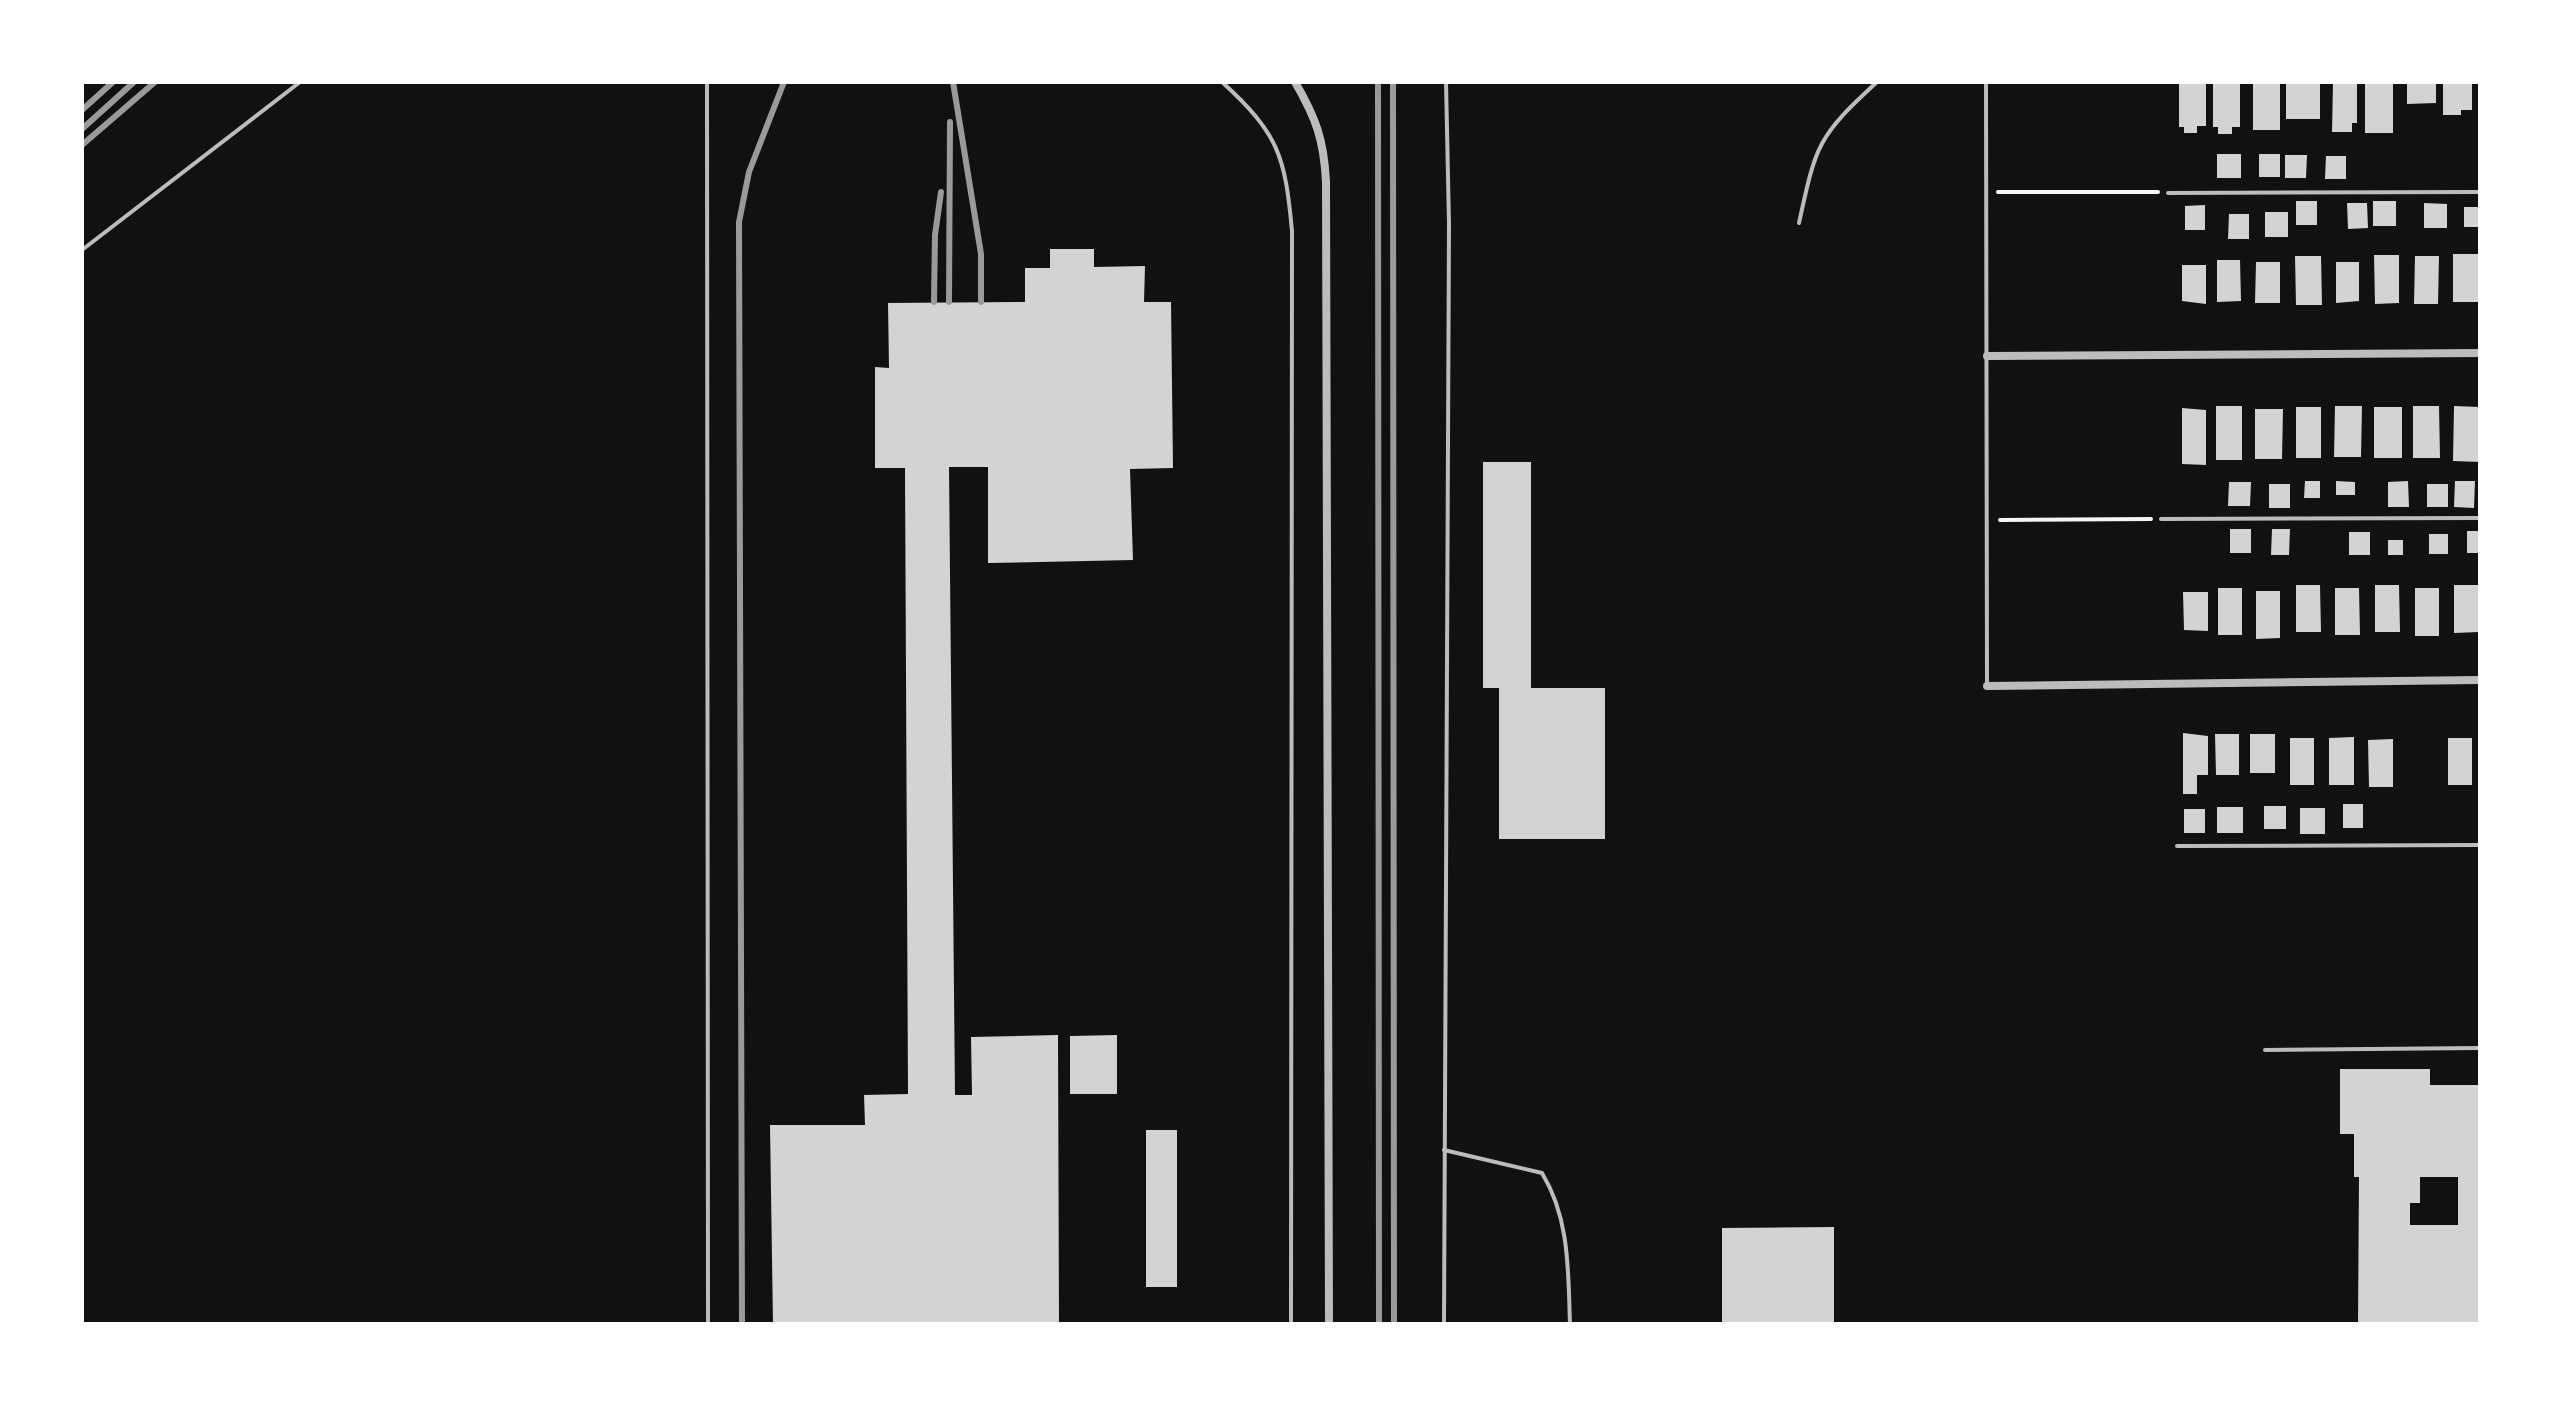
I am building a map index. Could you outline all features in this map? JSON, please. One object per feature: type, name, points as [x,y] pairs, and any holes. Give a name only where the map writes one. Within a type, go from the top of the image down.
[{"type":"street","points":[[1295,82],[1313,113],[1324,143],[1326,182],[1329,1324]]},
{"type":"street","points":[[1987,356],[2480,353]]},
{"type":"street","points":[[1987,686],[2480,680]]},
{"type":"lane","points":[[82,250],[300,82]]},
{"type":"lane","points":[[707,82],[708,1324]]},
{"type":"lane","points":[[1222,82],[1268,130],[1281,154],[1292,231],[1291,1324]]},
{"type":"lane","points":[[1444,1324],[1449,224],[1446,82]]},
{"type":"lane","points":[[1799,223],[1813,158],[1825,133],[1877,82]]},
{"type":"lane","points":[[1986,82],[1987,686]]},
{"type":"lane","points":[[2168,193],[2480,192]]},
{"type":"lane","points":[[2161,519],[2480,518]]},
{"type":"lane","points":[[2177,846],[2480,845]]},
{"type":"lane","points":[[2265,1050],[2480,1048]]},
{"type":"lane","points":[[1444,1150],[1542,1173],[1557,1198],[1567,1244],[1570,1324]]},
{"type":"path","points":[[1986,192],[2168,193]]},
{"type":"path","points":[[1987,520],[2161,519]]},
{"type":"building","points":[[2179,82],[2206,82],[2206,126],[2197,126],[2197,133],[2184,133],[2184,127],[2179,127]]},
{"type":"building","points":[[2213,82],[2240,82],[2240,127],[2232,127],[2232,134],[2218,134],[2218,127],[2213,127]]},
{"type":"building","points":[[2280,82],[2280,130],[2253,130],[2253,83]]},
{"type":"building","points":[[2286,82],[2320,82],[2320,119],[2286,119]]},
{"type":"building","points":[[2333,82],[2357,82],[2357,123],[2352,123],[2352,132],[2332,132]]},
{"type":"building","points":[[2365,82],[2393,82],[2393,133],[2365,133]]},
{"type":"building","points":[[2407,82],[2436,82],[2436,103],[2407,104]]},
{"type":"building","points":[[2443,82],[2472,82],[2472,110],[2461,110],[2461,115],[2443,115]]},
{"type":"building","points":[[2217,154],[2241,154],[2241,178],[2217,178]]},
{"type":"building","points":[[2259,154],[2280,154],[2280,177],[2259,177]]},
{"type":"building","points":[[2285,155],[2307,155],[2306,178],[2285,178]]},
{"type":"building","points":[[2326,156],[2346,156],[2346,179],[2325,179]]},
{"type":"building","points":[[2296,201],[2317,201],[2317,225],[2296,225]]},
{"type":"building","points":[[2373,201],[2396,201],[2396,226],[2373,226]]},
{"type":"building","points":[[2347,203],[2367,203],[2368,228],[2348,229]]},
{"type":"building","points":[[2424,203],[2447,204],[2447,228],[2424,228]]},
{"type":"building","points":[[2205,205],[2205,230],[2185,230],[2185,206]]},
{"type":"building","points":[[2464,207],[2480,207],[2480,227],[2464,227]]},
{"type":"building","points":[[2265,212],[2288,212],[2288,237],[2265,237]]},
{"type":"building","points":[[2229,214],[2249,214],[2249,239],[2228,239]]},
{"type":"building","points":[[1050,249],[1094,249],[1094,267],[1145,266],[1144,302],[1171,302],[1173,468],[1130,469],[1133,560],[988,563],[988,467],[949,467],[955,1095],[972,1095],[971,1037],[1058,1035],[1059,1324],[773,1324],[770,1125],[865,1125],[864,1095],[908,1094],[905,468],[875,468],[875,367],[889,368],[888,303],[1025,302],[1025,268],[1050,268]]},
{"type":"building","points":[[2453,254],[2478,254],[2478,302],[2453,302]]},
{"type":"building","points":[[2374,255],[2399,255],[2399,303],[2375,304]]},
{"type":"building","points":[[2295,256],[2321,256],[2322,305],[2296,305]]},
{"type":"building","points":[[2415,256],[2439,256],[2438,304],[2414,304]]},
{"type":"building","points":[[2217,260],[2240,260],[2241,301],[2217,302]]},
{"type":"building","points":[[2256,262],[2280,262],[2280,303],[2255,303]]},
{"type":"building","points":[[2336,262],[2359,262],[2359,301],[2336,303]]},
{"type":"building","points":[[2182,265],[2206,265],[2206,304],[2182,301]]},
{"type":"building","points":[[2216,406],[2242,406],[2242,460],[2216,460]]},
{"type":"building","points":[[2335,406],[2362,406],[2361,457],[2334,457]]},
{"type":"building","points":[[2413,406],[2439,406],[2440,458],[2413,458]]},
{"type":"building","points":[[2454,406],[2480,407],[2480,462],[2453,461]]},
{"type":"building","points":[[2296,407],[2321,407],[2321,458],[2296,458]]},
{"type":"building","points":[[2374,407],[2402,407],[2402,458],[2374,458]]},
{"type":"building","points":[[2182,408],[2206,410],[2206,465],[2182,464]]},
{"type":"building","points":[[2255,409],[2283,409],[2282,459],[2255,459]]},
{"type":"building","points":[[1483,462],[1531,462],[1531,688],[1605,688],[1605,839],[1499,839],[1499,688],[1483,688]]},
{"type":"building","points":[[2305,481],[2320,481],[2320,498],[2304,498]]},
{"type":"building","points":[[2336,481],[2355,482],[2355,495],[2336,495]]},
{"type":"building","points":[[2408,481],[2409,507],[2388,507],[2388,482]]},
{"type":"building","points":[[2455,481],[2475,481],[2474,508],[2454,507]]},
{"type":"building","points":[[2229,482],[2251,482],[2250,506],[2228,506]]},
{"type":"building","points":[[2269,484],[2290,484],[2290,508],[2269,508]]},
{"type":"building","points":[[2427,484],[2448,484],[2448,507],[2427,507]]},
{"type":"building","points":[[2230,529],[2251,529],[2251,553],[2230,553]]},
{"type":"building","points":[[2272,529],[2290,529],[2289,555],[2271,555]]},
{"type":"building","points":[[2467,531],[2480,531],[2480,553],[2467,553]]},
{"type":"building","points":[[2349,532],[2370,532],[2370,555],[2349,555]]},
{"type":"building","points":[[2429,534],[2448,534],[2448,554],[2429,554]]},
{"type":"building","points":[[2388,540],[2403,540],[2403,555],[2388,555]]},
{"type":"building","points":[[2296,585],[2320,585],[2321,632],[2296,632]]},
{"type":"building","points":[[2375,585],[2399,585],[2400,632],[2375,632]]},
{"type":"building","points":[[2454,585],[2479,585],[2479,632],[2454,633]]},
{"type":"building","points":[[2218,588],[2242,588],[2242,635],[2218,635]]},
{"type":"building","points":[[2335,588],[2359,588],[2360,635],[2335,635]]},
{"type":"building","points":[[2415,588],[2439,588],[2439,636],[2415,636]]},
{"type":"building","points":[[2256,591],[2280,591],[2280,638],[2256,639]]},
{"type":"building","points":[[2183,592],[2208,592],[2208,631],[2184,630]]},
{"type":"building","points":[[2183,733],[2208,736],[2208,775],[2197,775],[2197,794],[2183,794]]},
{"type":"building","points":[[2215,734],[2239,734],[2239,775],[2216,775]]},
{"type":"building","points":[[2250,734],[2275,734],[2275,773],[2250,773]]},
{"type":"building","points":[[2354,737],[2354,785],[2329,785],[2329,738]]},
{"type":"building","points":[[2290,738],[2314,738],[2314,785],[2290,785]]},
{"type":"building","points":[[2448,738],[2472,738],[2472,785],[2448,785]]},
{"type":"building","points":[[2393,739],[2393,787],[2369,787],[2368,740]]},
{"type":"building","points":[[2343,804],[2363,804],[2363,828],[2343,828]]},
{"type":"building","points":[[2264,806],[2286,806],[2286,829],[2264,829]]},
{"type":"building","points":[[2217,807],[2243,807],[2243,833],[2217,833]]},
{"type":"building","points":[[2300,808],[2325,808],[2325,834],[2300,834]]},
{"type":"building","points":[[2184,809],[2205,809],[2205,833],[2184,833]]},
{"type":"building","points":[[1117,1035],[1117,1094],[1070,1094],[1070,1036]]},
{"type":"building","points":[[2340,1069],[2430,1069],[2430,1085],[2480,1085],[2480,1324],[2358,1324],[2359,1177],[2354,1177],[2354,1134],[2340,1134]],"holes":[[[2420,1177],[2458,1177],[2458,1225],[2410,1225],[2410,1203],[2420,1203]]]},
{"type":"building","points":[[1146,1130],[1177,1130],[1177,1287],[1146,1287]]},
{"type":"building","points":[[1834,1227],[1834,1324],[1722,1324],[1722,1228]]},
{"type":"railway","points":[[82,110],[113,82]]},
{"type":"railway","points":[[82,129],[134,82]]},
{"type":"railway","points":[[82,145],[155,82]]},
{"type":"railway","points":[[742,1324],[739,222],[749,172],[784,82]]},
{"type":"railway","points":[[953,82],[981,254],[981,302]]},
{"type":"railway","points":[[1378,82],[1379,1324]]},
{"type":"railway","points":[[1393,82],[1394,1324]]},
{"type":"railway","points":[[949,302],[950,122]]},
{"type":"railway","points":[[934,302],[935,235],[941,192]]}]
